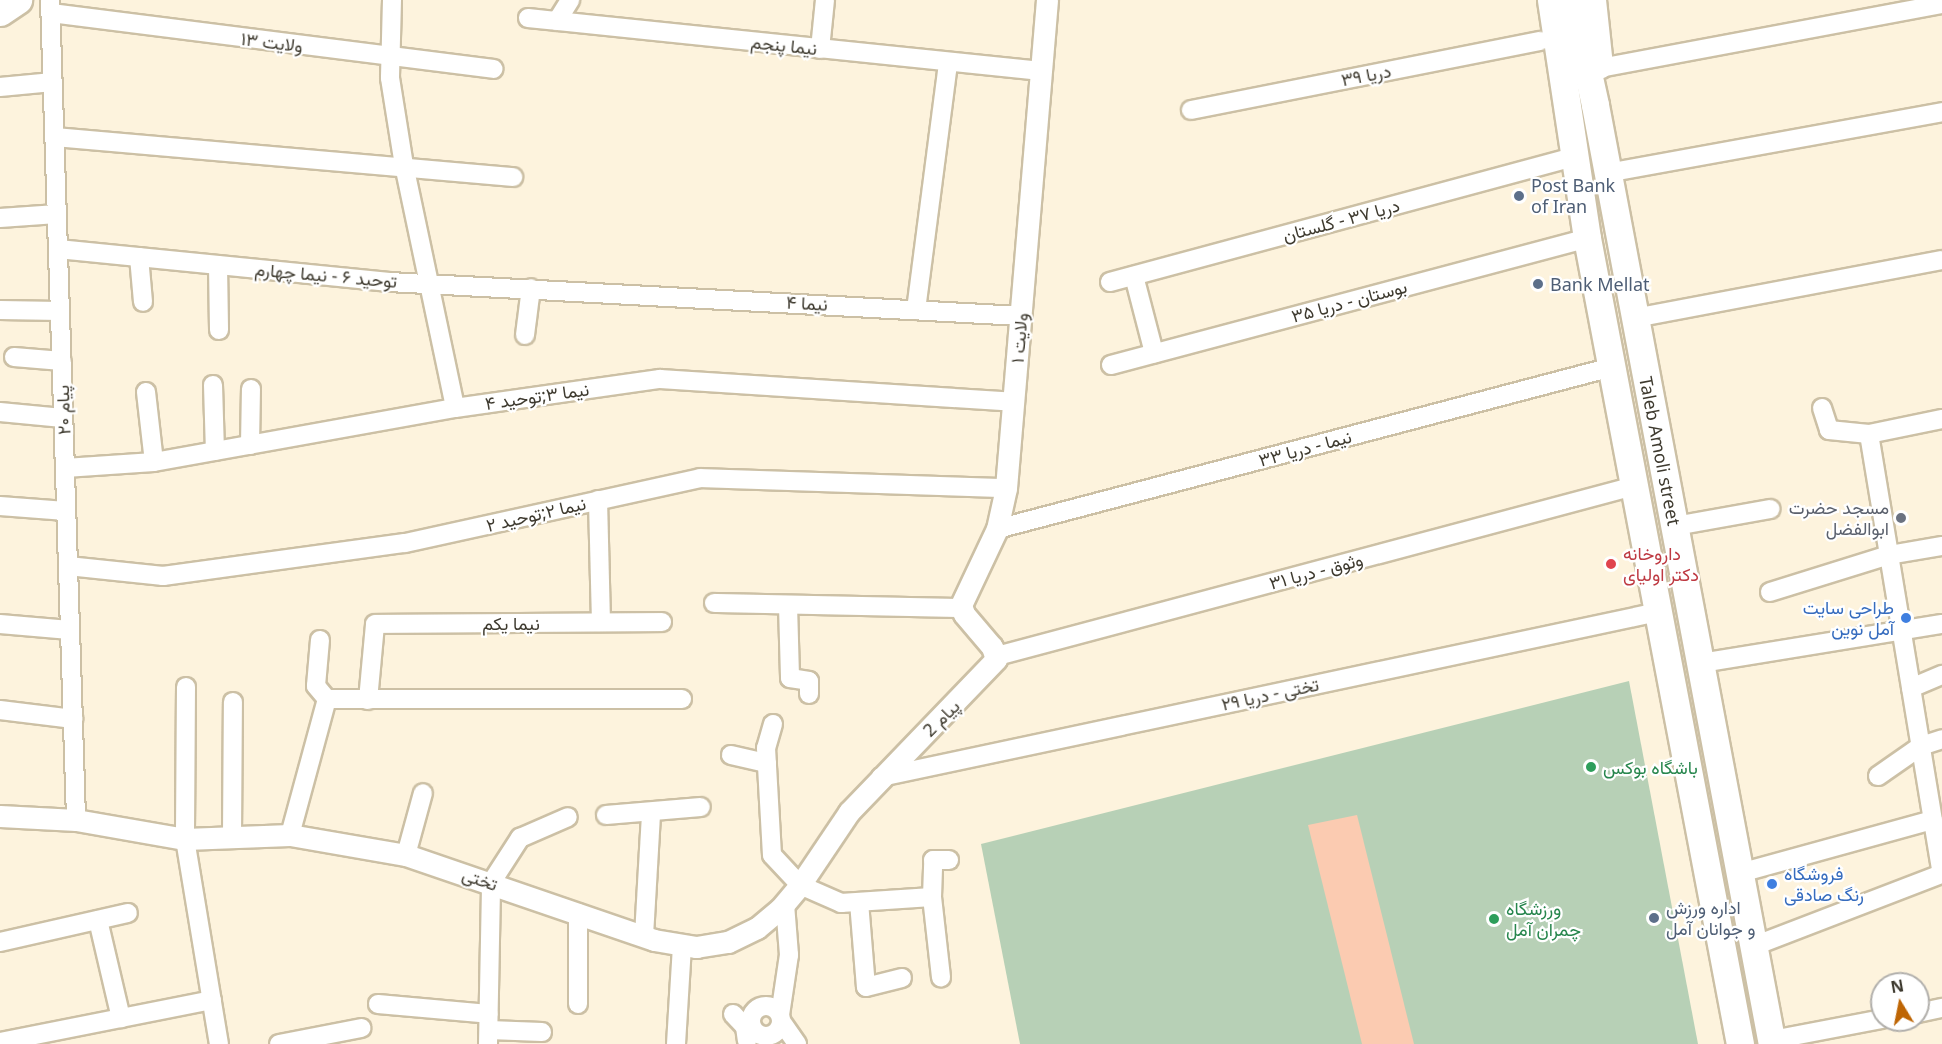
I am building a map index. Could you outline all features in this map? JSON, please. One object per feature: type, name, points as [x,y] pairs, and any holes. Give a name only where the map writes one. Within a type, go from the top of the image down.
[{"type":"main road","points":[[0,12],[18,0]]},
{"type":"main road","points":[[1531,0],[1540,41],[1568,114]]},
{"type":"main road","name":"Taleb Amoli street","points":[[1551,0],[1582,61],[1568,114],[1573,158],[1740,1044]]},
{"type":"main road","name":"Taleb Amoli street","points":[[1572,0],[1582,61],[1595,105],[1772,1042]]},
{"type":"main road","points":[[1582,61],[1592,0]]},
{"type":"main road","points":[[1679,723],[1685,734],[1698,742],[1705,741],[1712,725]]},
{"type":"main road","points":[[1695,809],[1701,794],[1712,787],[1727,799]]},
{"type":"street","points":[[392,0],[388,57],[404,165],[455,408]]},
{"type":"street","points":[[557,21],[570,0]]},
{"type":"street","points":[[820,49],[825,0]]},
{"type":"street","name":"ولایت ۱","points":[[961,608],[997,529],[1006,488],[1047,0]]},
{"type":"street","points":[[1582,61],[1942,4]]},
{"type":"street","name":"ولایت ۱۳","points":[[50,7],[388,57],[493,69]]},
{"type":"street","name":"پیام ۲۰","points":[[50,7],[76,820]]},
{"type":"street","name":"نیما پنجم","points":[[528,18],[1041,71]]},
{"type":"street","name":"دریا ۳۹","points":[[1191,110],[1540,41]]},
{"type":"street","points":[[916,310],[948,63]]},
{"type":"street","points":[[0,87],[53,82]]},
{"type":"street","points":[[1607,172],[1942,112]]},
{"type":"street","points":[[55,137],[404,165],[513,177]]},
{"type":"street","name":"دریا ۳۷ - گلستان","points":[[1110,282],[1573,158]]},
{"type":"street","points":[[0,218],[57,214]]},
{"type":"street","name":"بوستان - دریا ۳۵","points":[[1111,365],[1587,238]]},
{"type":"street","name":"توحید ۶ - نیما چهارم","points":[[58,249],[429,283],[594,291]]},
{"type":"street","points":[[139,257],[142,302]]},
{"type":"street","points":[[1635,318],[1942,260]]},
{"type":"street","points":[[219,265],[219,330]]},
{"type":"street","points":[[1134,276],[1154,353]]},
{"type":"street","points":[[525,335],[531,288]]},
{"type":"street","name":"نیما ۴","points":[[594,291],[1021,316]]},
{"type":"street","points":[[0,310],[60,311]]},
{"type":"street","points":[[14,357],[62,361]]},
{"type":"street","name":"نیما - دریا ۳۳","points":[[997,529],[1612,367]]},
{"type":"street","name":"نیما ۳;توحید ۴","points":[[65,468],[154,462],[455,408],[660,379],[1013,402]]},
{"type":"street","points":[[213,385],[215,452]]},
{"type":"street","points":[[250,445],[251,389]]},
{"type":"street","points":[[146,392],[154,462]]},
{"type":"street","points":[[1822,408],[1829,429],[1869,434],[1942,419]]},
{"type":"street","points":[[0,412],[63,418]]},
{"type":"street","points":[[1754,946],[1942,874],[1869,434]]},
{"type":"street","name":"نیما ۲;توحید ۲","points":[[68,566],[163,576],[405,543],[700,478],[1006,488]]},
{"type":"street","name":"وثوق - دریا ۳۱","points":[[997,656],[1634,486]]},
{"type":"street","points":[[597,500],[601,622],[662,622]]},
{"type":"street","points":[[0,506],[66,511]]},
{"type":"street","points":[[1675,526],[1770,510]]},
{"type":"street","points":[[1770,592],[1889,555],[1942,546]]},
{"type":"street","points":[[714,603],[961,608],[997,656]]},
{"type":"street","points":[[788,605],[790,678],[809,681],[809,694]]},
{"type":"street","name":"تختی - دریا ۲۹","points":[[881,777],[1658,612]]},
{"type":"street","name":"نیما یکم","points":[[368,700],[375,624],[601,622]]},
{"type":"street","points":[[0,624],[70,630]]},
{"type":"street","points":[[1701,663],[1901,628],[1942,624]]},
{"type":"street","points":[[320,640],[316,686],[327,699],[682,699]]},
{"type":"street","name":"پیام 2","points":[[881,777],[989,670],[997,656]]},
{"type":"street","points":[[1911,688],[1942,675]]},
{"type":"street","points":[[186,687],[185,840],[219,1044]]},
{"type":"street","points":[[290,835],[327,699]]},
{"type":"street","points":[[232,835],[233,702]]},
{"type":"street","points":[[0,710],[73,719]]},
{"type":"street","points":[[773,724],[767,763],[772,855],[800,885],[841,903],[932,897]]},
{"type":"street","points":[[1878,776],[1921,746],[1942,739]]},
{"type":"street","points":[[731,755],[767,763]]},
{"type":"street","name":"تختی","points":[[0,816],[76,820],[185,840],[232,835],[290,835],[406,855],[644,936],[696,947],[744,936],[785,904],[836,829],[881,777]]},
{"type":"street","points":[[406,855],[423,793]]},
{"type":"street","points":[[606,815],[701,807]]},
{"type":"street","points":[[644,936],[651,813]]},
{"type":"street","points":[[489,1029],[491,883],[520,838],[568,817]]},
{"type":"street","points":[[1740,873],[1933,820]]},
{"type":"street","points":[[941,977],[932,897],[933,860],[949,860]]},
{"type":"street","points":[[859,902],[866,987],[902,978]]},
{"type":"street","points":[[744,1027],[758,1035],[770,1036],[780,1029],[789,955],[785,904]]},
{"type":"street","points":[[0,942],[128,913]]},
{"type":"street","points":[[578,914],[578,1004]]},
{"type":"street","points":[[98,920],[120,1018]]},
{"type":"street","points":[[676,1044],[682,945]]},
{"type":"street","points":[[0,1042],[212,1000]]},
{"type":"street","points":[[378,1004],[489,1029],[542,1032]]},
{"type":"street","points":[[780,1018],[797,1044]]},
{"type":"street","points":[[1772,1042],[1870,1022]]},
{"type":"street","points":[[279,1044],[361,1028]]},
{"type":"green space","points":[[1629,681],[1698,1044],[1020,1044],[981,844]]},
{"type":"building","points":[[1357,815],[1414,1044],[1362,1044],[1308,825]]},
{"type":"place","name":"Post Bank of Iran","points":[[1519,196]]},
{"type":"place","name":"Bank Mellat","points":[[1538,284]]},
{"type":"place","name":"مسجد حضرت ابوالفضل","points":[[1901,518]]},
{"type":"place","name":"داروخانه دکتر اولیای","points":[[1611,564]]},
{"type":"place","name":"طراحی سایت آمل نوین","points":[[1906,618]]},
{"type":"place","name":"باشگاه‌ بوکس","points":[[1591,767]]},
{"type":"place","name":"فروشگاه رنگ صادقی","points":[[1772,884]]},
{"type":"place","name":"اداره ورزش و جوانان آمل","points":[[1654,918]]},
{"type":"place","name":"ورزشگاه چمران آمل","points":[[1494,919]]}]
